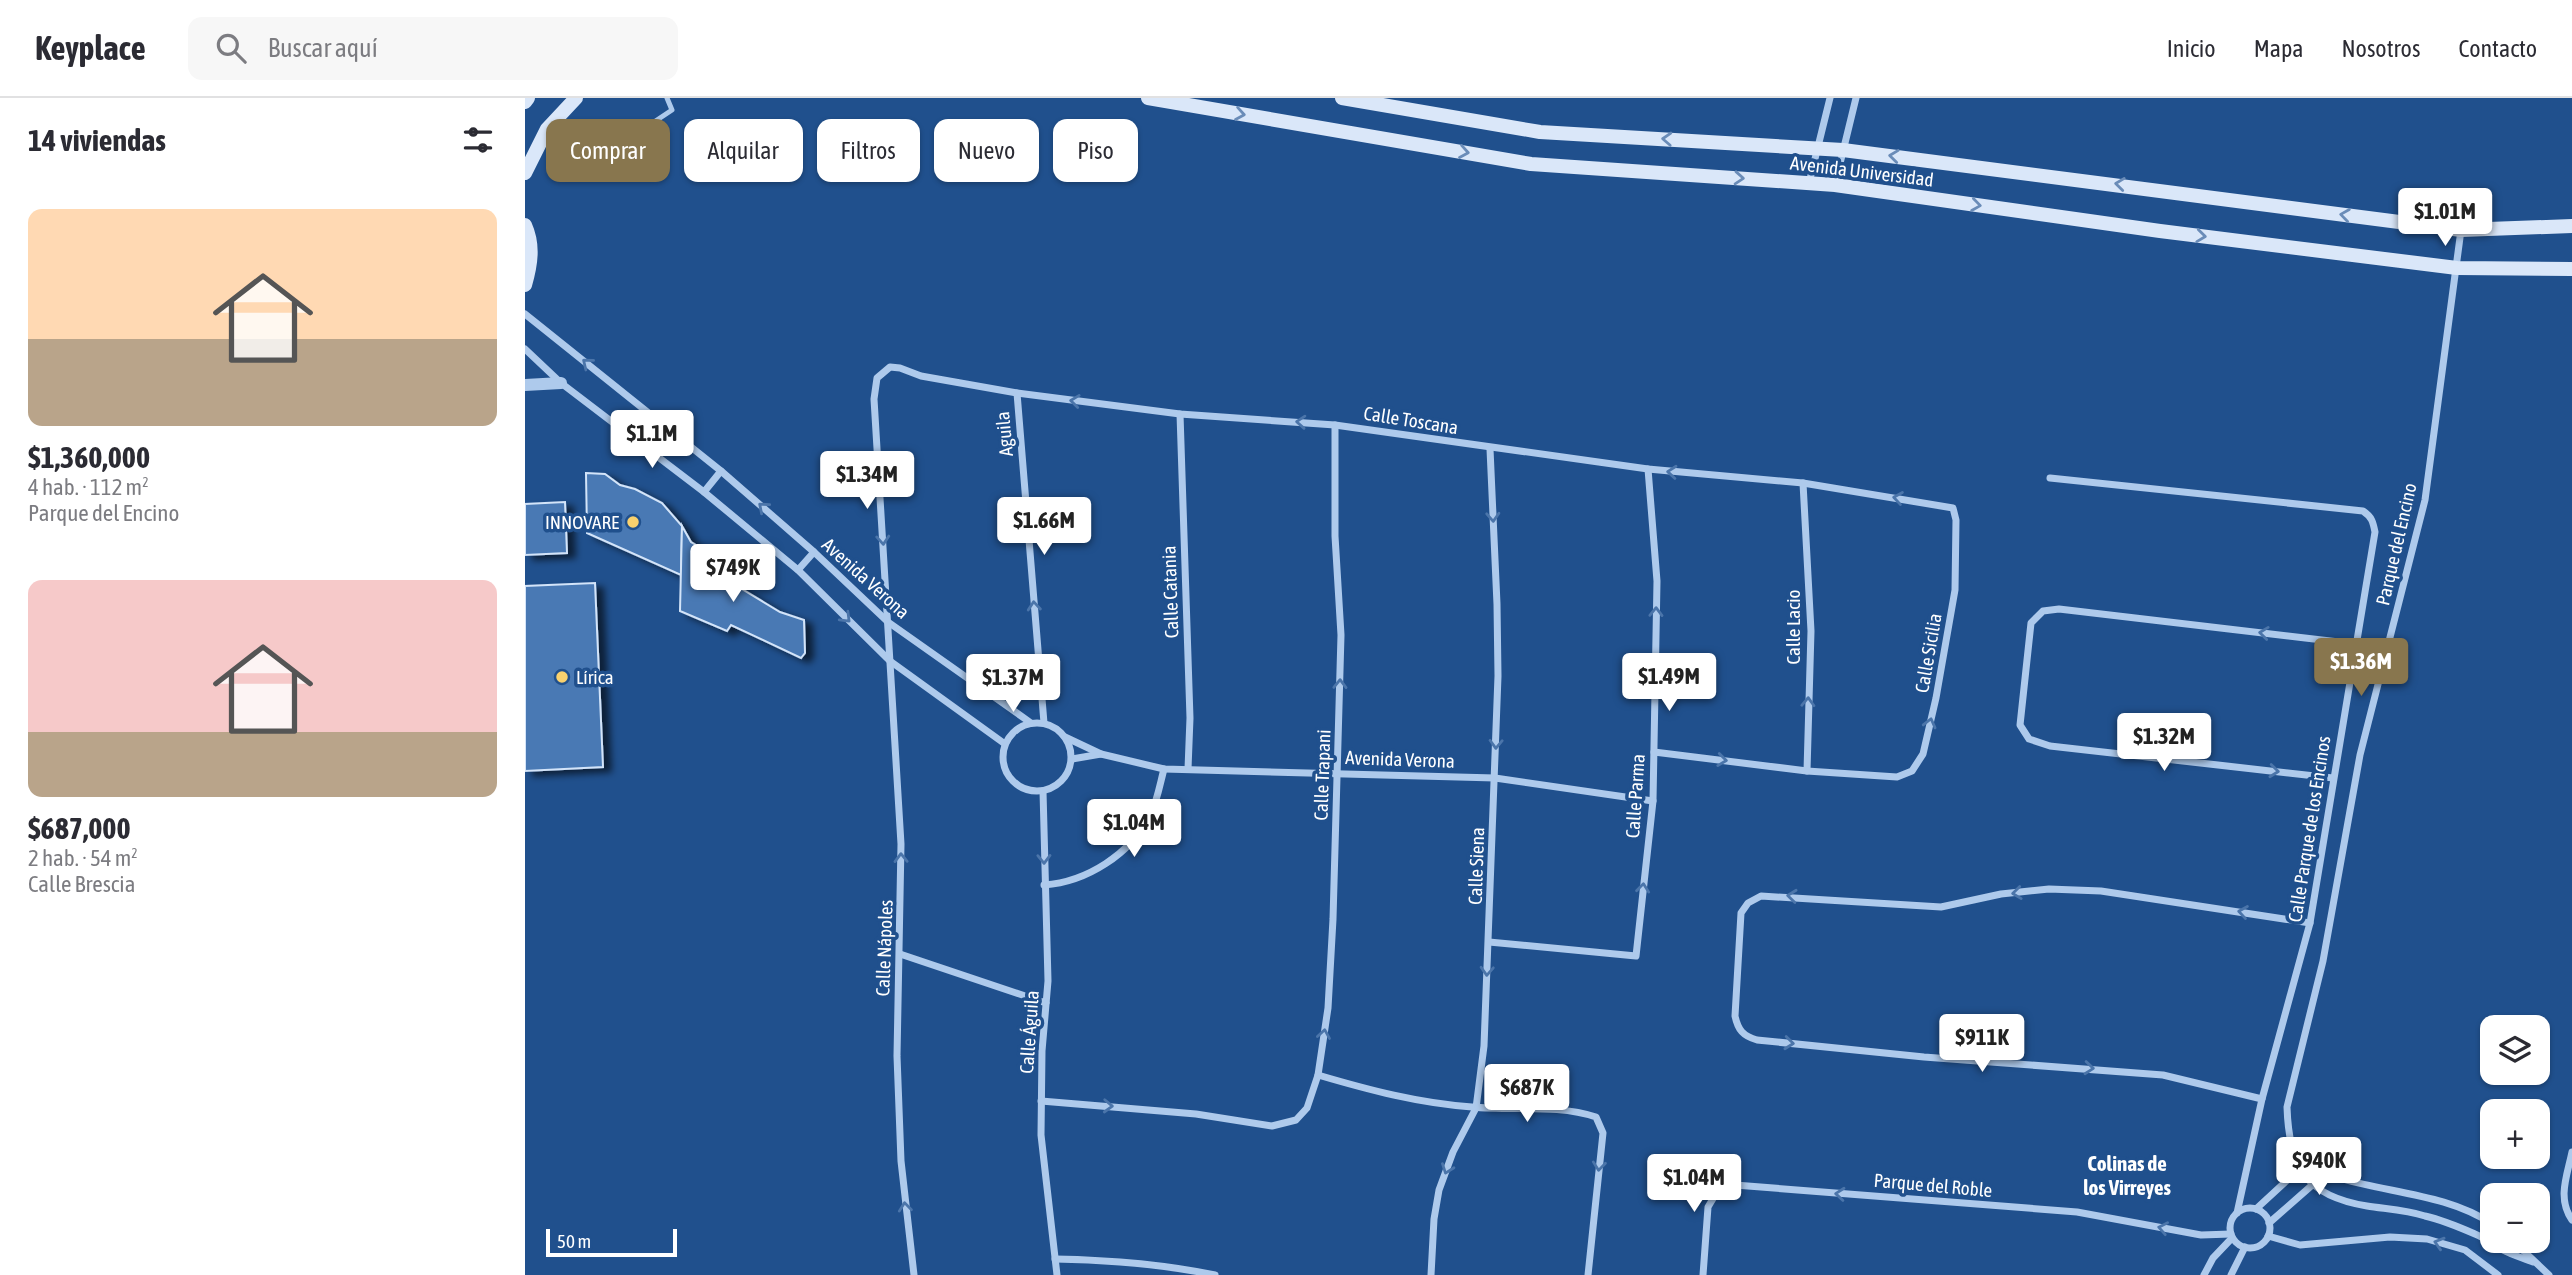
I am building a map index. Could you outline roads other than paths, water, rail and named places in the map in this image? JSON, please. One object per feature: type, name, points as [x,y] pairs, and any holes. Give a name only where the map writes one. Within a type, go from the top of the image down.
[{"type":"main road","points":[[525,102],[529,98]]},
{"type":"main road","points":[[525,173],[547,129],[576,98]]},
{"type":"main road","name":"Avenida Universidad","points":[[1148,98],[1531,164],[1835,185],[2160,231],[2457,268],[2572,270]]},
{"type":"main road","name":"Avenida Universidad","points":[[1342,98],[1540,132],[1843,150],[2461,230],[2572,226]]},
{"type":"main road","points":[[525,225],[530,236],[531,260],[525,285]]},
{"type":"street","points":[[1809,183],[1830,98]]},
{"type":"street","points":[[1835,185],[1856,98]]},
{"type":"street","name":"Parque del Encino","points":[[2461,230],[2425,500],[2360,755],[2323,961],[2287,1107],[2288,1128],[2299,1170],[2312,1185],[2343,1201],[2427,1216],[2478,1234],[2506,1252],[2533,1262]]},
{"type":"street","name":"Avenida Verona","points":[[525,314],[721,471],[814,552],[888,622],[1031,723]]},
{"type":"street","name":"Avenida Verona","points":[[525,349],[561,383],[704,492],[798,570],[890,661],[1005,744]]},
{"type":"street","name":"Calle Toscana","points":[[874,399],[877,378],[890,367],[900,368],[921,376],[1017,393],[1180,414],[1335,425],[1490,449],[1648,469],[1803,483],[1946,506],[1952,508],[1956,520]]},
{"type":"street","points":[[525,385],[561,383]]},
{"type":"street","name":"Aguila","points":[[1017,393],[1044,723]]},
{"type":"street","name":"Calle Nápoles","points":[[874,399],[901,844],[897,1056],[901,1161],[914,1275]]},
{"type":"street","name":"Calle Catania","points":[[1180,414],[1190,718],[1188,769]]},
{"type":"street","name":"Calle Trapani","points":[[1041,1101],[1196,1114],[1272,1126],[1296,1120],[1307,1108],[1318,1075],[1328,1008],[1338,772],[1341,635],[1335,536],[1335,425]]},
{"type":"street","name":"Calle Siena","points":[[1431,1275],[1434,1219],[1439,1190],[1453,1152],[1476,1108],[1484,1045],[1495,779],[1497,604],[1490,449]]},
{"type":"street","name":"Calle Parma","points":[[1489,942],[1636,956],[1653,801],[1657,581],[1648,469]]},
{"type":"street","points":[[704,492],[721,471]]},
{"type":"street","name":"Calle Parque de los Encinos","points":[[2050,478],[2363,511],[2370,515],[2375,532],[2310,923],[2262,1099],[2237,1213]]},
{"type":"street","name":"Calle Lacio","points":[[1803,483],[1811,631],[1807,771]]},
{"type":"street","name":"Calle Sicilia","points":[[1807,771],[1898,777],[1912,771],[1923,754],[1955,590],[1956,520]]},
{"type":"street","points":[[798,570],[814,552]]},
{"type":"street","points":[[2333,778],[2050,746],[2029,739],[2020,724],[2031,623],[2043,611],[2059,609],[2356,644]]},
{"type":"street","points":[[1031,723],[1044,723],[1060,730],[1071,747],[1069,770],[1063,780],[1054,787],[1043,791],[1022,788],[1007,774],[1003,764],[1005,744],[1011,734],[1020,727],[1031,723]]},
{"type":"street","name":"Avenida Verona","points":[[1065,737],[1101,754],[1164,769],[1338,772],[1495,779],[1653,801]]},
{"type":"street","points":[[1654,751],[1807,771]]},
{"type":"street","points":[[1072,759],[1101,754]]},
{"type":"street","points":[[1044,885],[1063,884],[1087,874],[1128,845],[1150,815],[1164,769]]},
{"type":"street","name":"Calle Águila","points":[[1043,791],[1048,981],[1041,1135],[1057,1275]]},
{"type":"street","points":[[2262,1099],[2163,1075],[1924,1056],[1745,1037],[1737,1026],[1735,1016],[1741,913],[1748,903],[1761,896],[1941,907],[2001,894],[2049,889],[2101,891],[2310,923]]},
{"type":"street","points":[[899,954],[1046,1003]]},
{"type":"street","points":[[1318,1075],[1428,1104],[1579,1111],[1596,1117],[1603,1133],[1588,1275]]},
{"type":"street","points":[[2293,1149],[2308,1161],[2341,1179],[2438,1201],[2480,1219]]},
{"type":"street","points":[[2572,1152],[2562,1196],[2564,1209],[2572,1220]]},
{"type":"street","points":[[2256,1209],[2308,1161]]},
{"type":"street","points":[[2269,1223],[2327,1172]]},
{"type":"street","name":"Parque del Roble","points":[[1703,1275],[1708,1207],[1717,1192],[1735,1185],[2077,1212],[2200,1235],[2232,1236]]},
{"type":"street","points":[[2204,1275],[2213,1258],[2232,1236],[2232,1219],[2237,1213],[2249,1208],[2256,1209],[2267,1217],[2268,1236],[2258,1245],[2245,1247],[2232,1236]]},
{"type":"street","points":[[2268,1236],[2300,1245],[2390,1237],[2427,1239],[2465,1250],[2498,1275]]},
{"type":"street","points":[[2231,1275],[2245,1247]]},
{"type":"street","name":"Parque del Encino","points":[[2524,1253],[2549,1275]]},
{"type":"street","points":[[1055,1259],[1142,1264],[1215,1275]]},
{"type":"lane","points":[[658,119],[672,110],[667,98]]},
{"type":"place","name":"INNOVARE","points":[[633,522]]},
{"type":"place","name":"Lírica","points":[[562,677]]},
{"type":"district","name":"Colinas de los Virreyes","points":[[2127,1175]]}]
